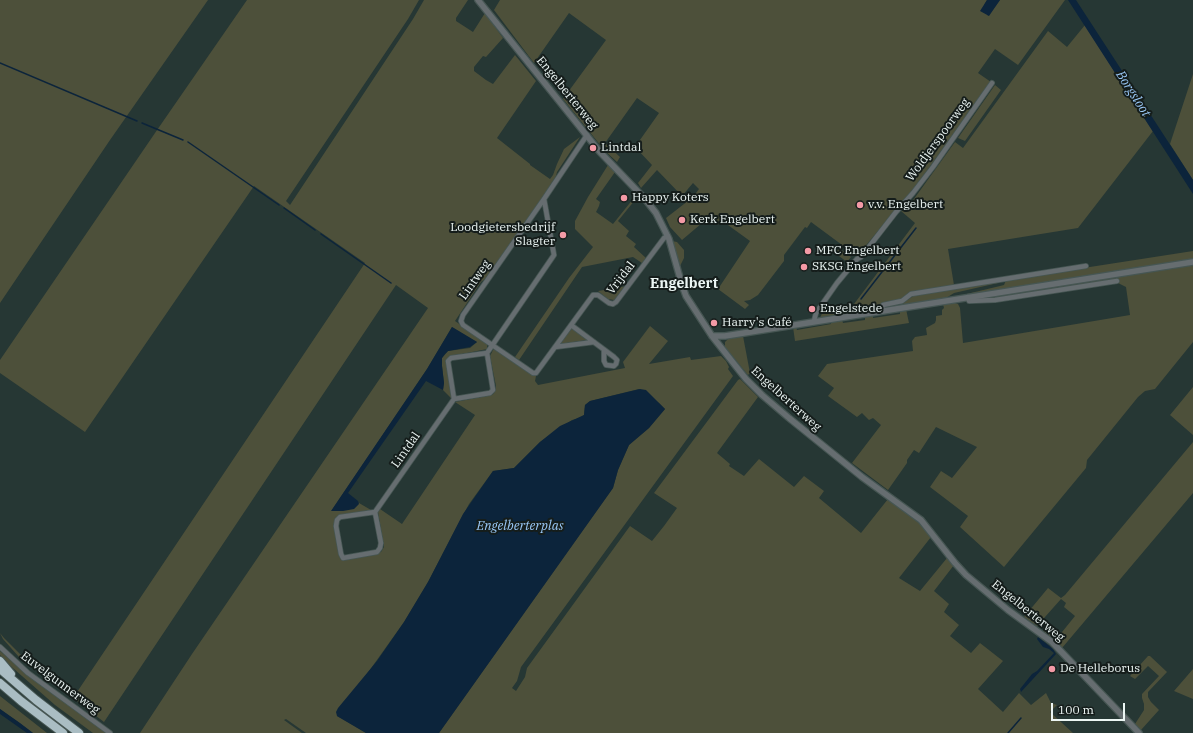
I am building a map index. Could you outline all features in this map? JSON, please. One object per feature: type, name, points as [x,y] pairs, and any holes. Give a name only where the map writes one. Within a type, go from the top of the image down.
[{"type":"highway","points":[[0,661],[36,700]]},
{"type":"highway","points":[[0,670],[79,733]]},
{"type":"highway","points":[[0,683],[63,733]]},
{"type":"highway","points":[[0,688],[53,725]]},
{"type":"street","name":"Engelberterweg","points":[[478,0],[614,168],[645,199],[656,213],[668,236],[686,296],[712,336],[746,379],[777,409],[921,520],[954,563],[966,575],[1008,610],[1052,642],[1139,733]]},
{"type":"street","name":"Woldjerspoorweg","points":[[814,321],[816,313],[837,283],[857,258],[861,257],[896,212],[913,193],[992,83]]},
{"type":"street","points":[[487,353],[450,358],[448,361],[454,399],[490,393],[492,390],[487,353],[554,255],[544,199],[587,135]]},
{"type":"street","name":"Lintweg","points":[[492,345],[463,325],[461,321],[463,315],[544,199]]},
{"type":"street","name":"Vrijdal","points":[[492,345],[533,373],[536,373],[593,295],[598,295],[609,303],[613,304],[616,302],[664,238],[668,236]]},
{"type":"street","points":[[712,336],[725,336],[1193,262]]},
{"type":"street","points":[[881,311],[883,305],[902,301],[911,294],[1086,266]]},
{"type":"street","points":[[968,297],[969,301],[995,300],[1117,281]]},
{"type":"street","points":[[571,325],[604,350]]},
{"type":"street","points":[[720,346],[725,336]]},
{"type":"street","points":[[555,347],[594,342]]},
{"type":"street","name":"Lintdal","points":[[375,512],[454,399]]},
{"type":"street","points":[[375,512],[381,543],[380,548],[377,552],[343,558],[341,554],[336,520],[375,512]]},
{"type":"street","name":"Euvelgunnerweg","points":[[0,647],[28,673],[110,733]]},
{"type":"green space","points":[[0,0],[208,0],[110,140],[0,303]]},
{"type":"green space","points":[[247,0],[419,0],[408,19],[286,201],[290,205],[424,0],[468,0],[456,18],[456,21],[473,32],[485,13],[503,38],[486,57],[483,56],[474,67],[474,71],[486,80],[493,84],[515,55],[536,81],[497,138],[550,179],[564,149],[580,137],[539,203],[486,278],[481,282],[455,321],[487,343],[487,349],[452,356],[448,359],[452,399],[443,390],[444,383],[442,358],[448,351],[470,348],[477,342],[452,327],[427,369],[332,510],[359,503],[371,510],[338,516],[335,522],[341,560],[381,552],[384,547],[378,512],[380,509],[402,524],[475,415],[455,402],[492,395],[494,393],[496,386],[490,356],[493,350],[495,349],[532,375],[536,376],[535,381],[538,385],[625,368],[623,362],[650,326],[668,341],[649,364],[690,357],[691,360],[721,356],[726,361],[729,367],[728,369],[733,376],[521,667],[517,681],[512,688],[516,691],[525,677],[527,668],[630,526],[652,541],[664,526],[677,508],[654,493],[740,379],[758,397],[717,453],[730,464],[729,466],[744,476],[759,459],[794,487],[804,476],[824,491],[819,498],[861,533],[888,499],[908,513],[931,537],[899,578],[920,591],[947,558],[954,565],[934,591],[949,604],[944,612],[959,625],[950,636],[971,653],[980,643],[1003,661],[978,689],[1003,712],[1019,693],[1031,705],[1046,693],[1051,703],[1057,705],[1050,712],[1073,733],[439,733],[613,488],[618,470],[629,445],[649,428],[665,409],[639,389],[590,401],[585,405],[584,415],[580,418],[572,420],[540,442],[514,468],[493,471],[469,504],[428,582],[404,622],[337,716],[366,733],[306,733],[286,719],[284,720],[302,733],[140,733],[192,654],[428,308],[396,285],[104,722],[73,698],[365,263],[254,186],[85,432],[0,373],[0,360]]},
{"type":"green space","points":[[500,0],[987,0],[984,5],[988,16],[1000,0],[1065,0],[1018,65],[995,49],[978,73],[991,82],[915,187],[857,256],[811,222],[807,228],[805,227],[784,255],[784,261],[758,295],[750,300],[744,301],[749,305],[745,309],[718,289],[750,241],[721,220],[718,225],[708,218],[682,240],[670,227],[666,218],[693,197],[699,189],[693,183],[682,196],[657,170],[641,188],[638,183],[652,165],[635,147],[659,113],[637,98],[605,143],[620,157],[617,162],[605,151],[563,99],[606,40],[569,13],[534,63],[494,10]]},
{"type":"green space","points":[[1085,25],[1153,131],[1078,228],[948,249],[954,285],[908,293],[901,300],[883,304],[875,310],[856,313],[854,304],[915,223],[901,211],[906,210],[955,142],[963,148],[1048,31],[1067,47]]},
{"type":"green space","points":[[1193,74],[1193,180],[1170,144]]},
{"type":"green space","points":[[995,85],[1001,90],[965,141],[958,138]]},
{"type":"green space","points":[[608,165],[615,172],[596,199],[600,202],[596,212],[613,224],[637,194],[639,195],[618,221],[629,231],[626,236],[636,244],[634,247],[646,258],[642,263],[633,257],[582,267],[519,360],[515,357],[569,278],[593,247],[575,229],[575,221]]},
{"type":"green space","points":[[672,241],[677,242],[684,250],[684,258],[680,266],[679,265]]},
{"type":"green space","points":[[839,248],[851,257],[847,262],[835,253]]},
{"type":"green space","points":[[1193,251],[1193,259],[954,297],[1004,285],[1006,280]]},
{"type":"green space","points":[[1193,263],[1193,342],[1155,389],[1145,391],[1138,397],[1087,460],[1086,468],[1004,567],[960,527],[968,516],[930,487],[941,471],[952,478],[977,447],[936,427],[919,453],[914,450],[907,460],[907,463],[888,490],[852,463],[881,425],[873,418],[869,420],[862,413],[857,417],[828,396],[834,388],[818,376],[827,364],[913,351],[912,341],[915,337],[927,335],[926,328],[935,323],[936,316],[942,315],[942,310],[944,308],[943,304],[952,302],[958,304],[960,308],[963,343],[1130,315],[1126,287],[1118,283],[1117,280],[995,299],[974,298]]},
{"type":"green space","points":[[999,281],[998,283],[954,293],[946,298],[899,306],[916,294]]},
{"type":"green space","points":[[627,286],[614,300],[608,299],[598,291]]},
{"type":"green space","points":[[846,306],[845,314],[820,318],[824,309]]},
{"type":"green space","points":[[906,309],[909,323],[795,341],[793,327],[796,327],[797,330],[831,324],[831,322],[842,320],[843,323],[865,320],[865,317],[873,316],[873,318],[900,314],[900,310]]},
{"type":"green space","points":[[572,328],[587,340],[560,344]]},
{"type":"green space","points":[[743,336],[750,373],[748,375],[725,347],[725,342],[728,339]]},
{"type":"green space","points":[[1193,387],[1193,435],[1170,415]]},
{"type":"green space","points":[[1193,442],[1193,493],[1062,648],[1043,631],[1046,627],[1058,637],[1075,616],[1064,607],[1066,603],[1061,599],[1037,626],[1024,617],[1048,588],[1061,598],[1065,595]]},
{"type":"green space","points":[[0,633],[23,657],[19,657],[3,639]]},
{"type":"green space","points":[[0,651],[38,683],[106,733],[93,733],[55,705],[6,662],[0,655]]},
{"type":"green space","points":[[1148,656],[1150,656],[1167,672],[1148,692],[1148,697],[1151,702],[1159,710],[1141,730],[1135,724],[1144,710],[1142,694],[1159,676],[1148,666],[1135,679],[1130,676]]},
{"type":"green space","points":[[1193,669],[1193,699],[1174,691]]},
{"type":"green space","points":[[0,696],[47,733],[33,733],[0,709]]},
{"type":"water","points":[[987,0],[1000,0],[989,16],[980,11]]},
{"type":"water","name":"Borgsloot","points":[[1068,0],[1076,0],[1193,180],[1193,194]]},
{"type":"water","points":[[452,327],[477,342],[470,347],[448,351],[442,358],[444,383],[443,390],[426,381],[348,493],[358,501],[359,504],[354,509],[331,511],[427,369]]},
{"type":"water","name":"Engelberterplas","points":[[640,389],[646,390],[665,409],[649,428],[629,445],[618,470],[613,488],[439,733],[366,733],[337,716],[336,712],[338,708],[377,661],[404,622],[428,582],[463,514],[493,471],[514,468],[540,442],[560,426],[584,415],[585,405],[590,401]]},
{"type":"water","points":[[1038,637],[1053,649],[1056,654],[1021,692],[1020,689],[1032,674],[1037,671],[1054,653],[1043,647],[1037,639]]},
{"type":"water","points":[[0,709],[33,733],[27,733],[0,714]]},
{"type":"waterway","points":[[0,63],[137,121]]},
{"type":"waterway","points":[[142,123],[183,140]]},
{"type":"waterway","points":[[188,142],[279,205]]},
{"type":"waterway","points":[[284,208],[315,230]]},
{"type":"waterway","points":[[861,299],[916,228]]},
{"type":"waterway","points":[[321,234],[391,283]]},
{"type":"waterway","points":[[1008,733],[1021,718]]},
{"type":"place","name":"Lintdal","points":[[593,148]]},
{"type":"place","name":"Happy Koters","points":[[624,198]]},
{"type":"place","name":"v.v. Engelbert","points":[[860,205]]},
{"type":"place","name":"Kerk Engelbert","points":[[682,220]]},
{"type":"place","name":"Loodgietersbedrijf Slagter","points":[[563,235]]},
{"type":"place","name":"MFC Engelbert","points":[[808,251]]},
{"type":"place","name":"SKSG Engelbert","points":[[804,267]]},
{"type":"place","name":"Engelstede","points":[[812,309]]},
{"type":"place","name":"Harry's Café","points":[[714,323]]},
{"type":"place","name":"De Helleborus","points":[[1052,669]]},
{"type":"district","name":"Engelbert","points":[[684,284]]}]
